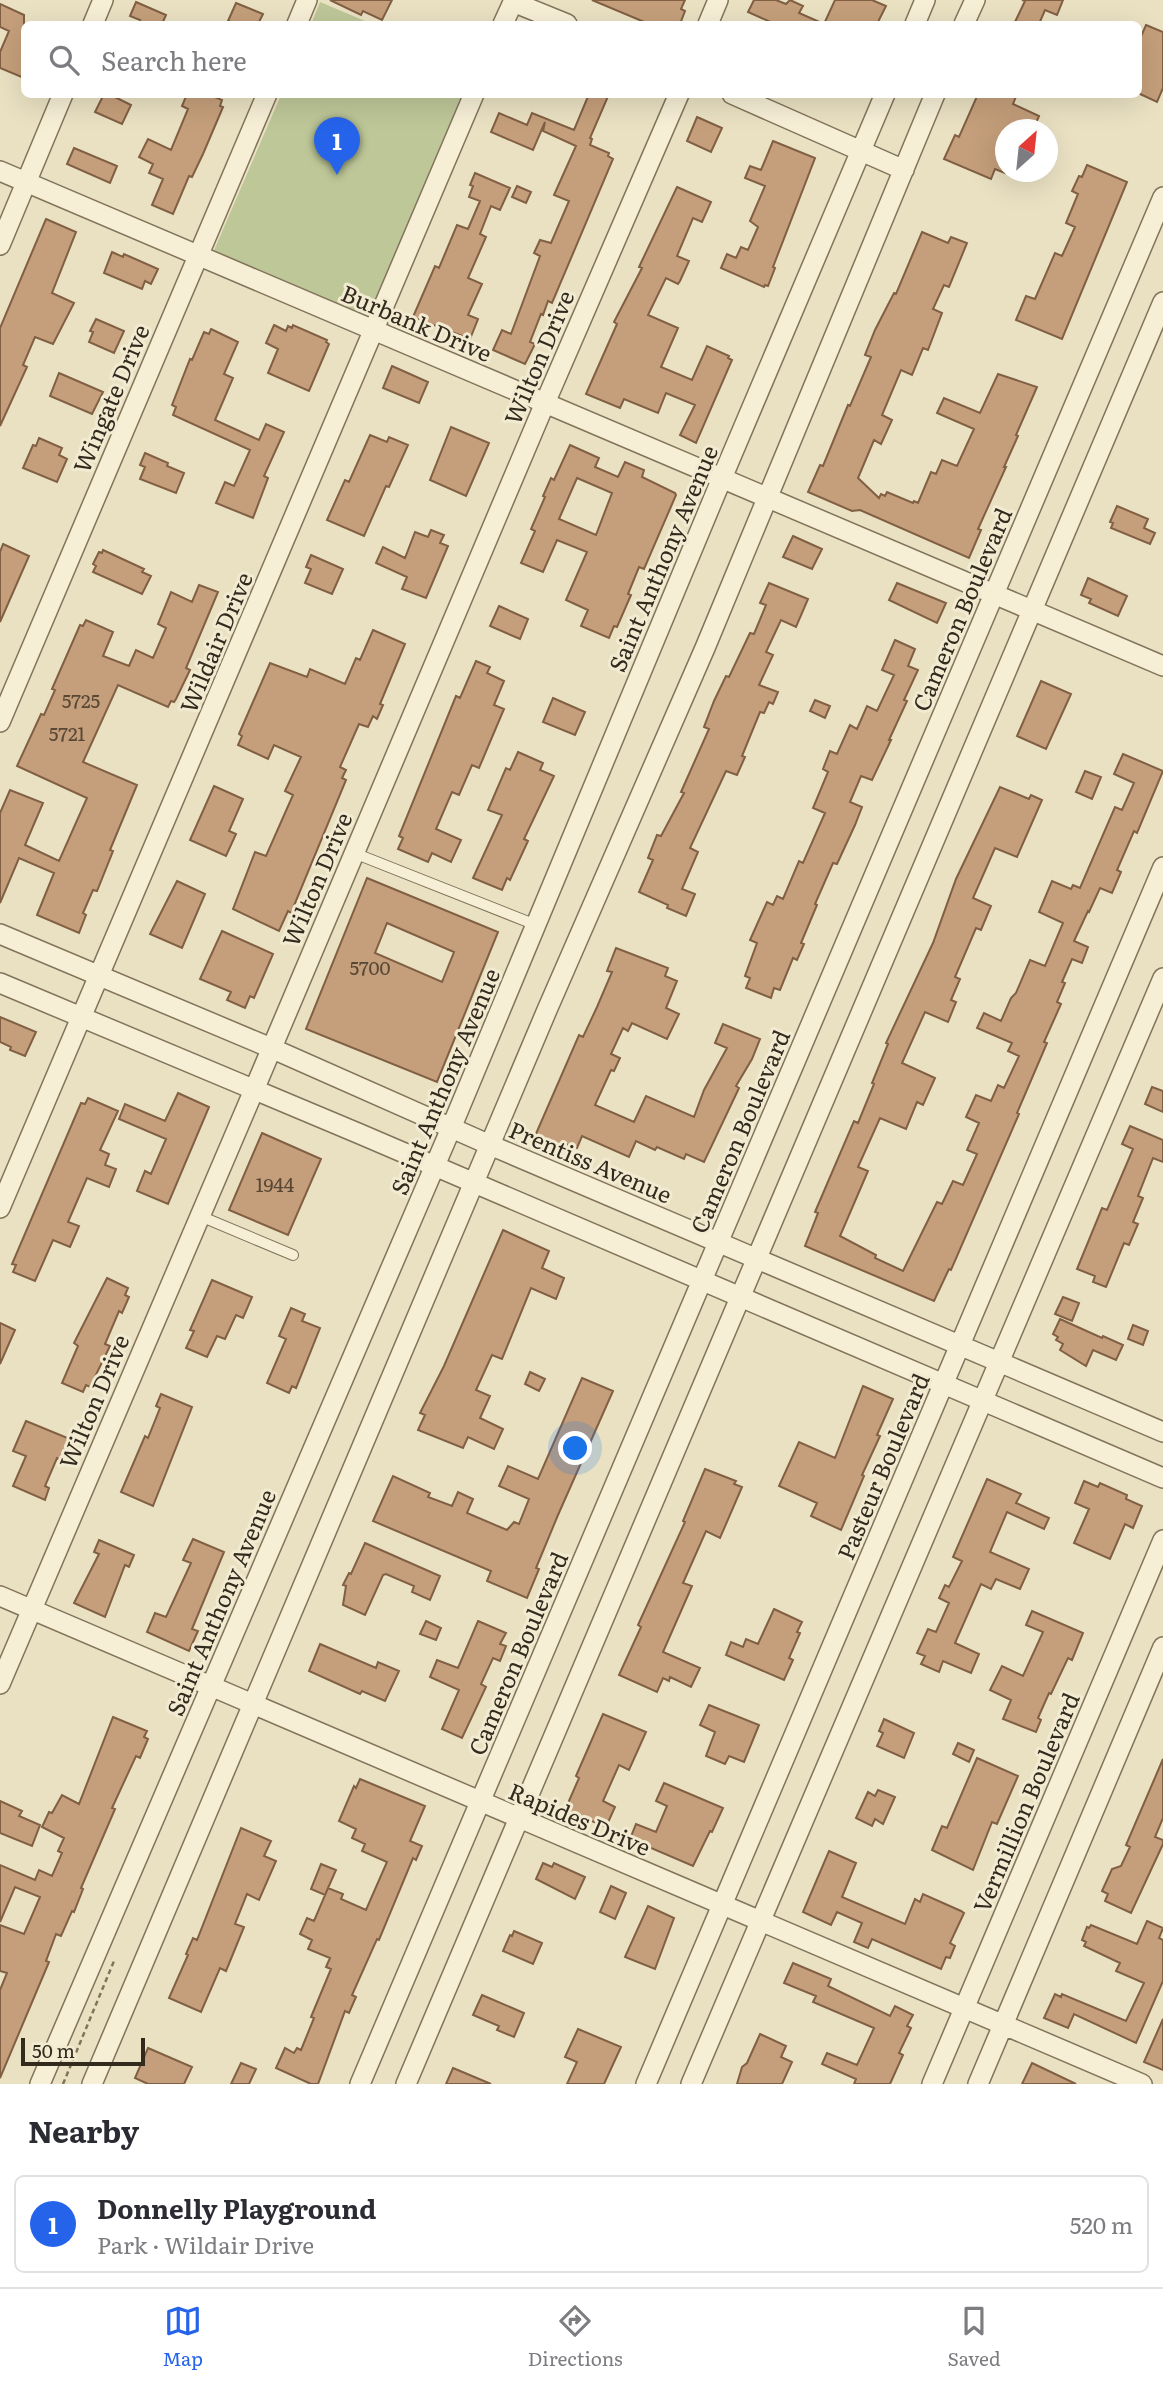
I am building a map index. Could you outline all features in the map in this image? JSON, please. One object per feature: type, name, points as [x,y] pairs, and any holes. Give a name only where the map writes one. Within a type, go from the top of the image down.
[{"type":"street","points":[[94,21],[103,0]]},
{"type":"street","points":[[298,21],[307,0]]},
{"type":"street","points":[[709,21],[718,0]]},
{"type":"street","points":[[916,21],[925,0]]},
{"type":"street","points":[[965,21],[975,0]]},
{"type":"street","points":[[504,21],[513,1],[560,21]]},
{"type":"street","points":[[0,245],[61,98]]},
{"type":"street","name":"Wingate Drive","points":[[0,722],[265,98]]},
{"type":"street","name":"Wildair Drive","points":[[0,1208],[472,98]]},
{"type":"street","name":"Wilton Drive","points":[[0,1684],[677,98]]},
{"type":"street","points":[[741,98],[904,170]]},
{"type":"street","name":"Saint Anthony Avenue","points":[[40,2084],[452,1126],[883,98]]},
{"type":"street","points":[[93,2084],[490,1144],[768,497],[933,98]]},
{"type":"street","name":"Burbank Drive","points":[[0,172],[1163,666]]},
{"type":"street","name":"Cameron Boulevard","points":[[360,2084],[1163,197]]},
{"type":"street","points":[[406,2084],[1163,302]]},
{"type":"street","name":"Pasteur Boulevard","points":[[646,2084],[1163,867]]},
{"type":"street","name":"Prentiss Avenue","points":[[0,934],[1163,1432]]},
{"type":"street","points":[[691,2084],[1163,978]]},
{"type":"street","points":[[0,983],[1163,1478]]},
{"type":"street","name":"Vermillion Boulevard","points":[[932,2084],[1163,1540]]},
{"type":"street","name":"Rapides Drive","points":[[0,1596],[1142,2084]]},
{"type":"street","points":[[978,2084],[1163,1647]]},
{"type":"lane","points":[[354,853],[536,925]]},
{"type":"lane","points":[[199,1216],[293,1255]]},
{"type":"green space","points":[[320,2],[365,21],[312,21]]},
{"type":"green space","points":[[280,98],[461,98],[366,321],[212,255]]},
{"type":"building","points":[[330,0],[392,0],[382,20],[363,11],[361,15]]},
{"type":"building","points":[[592,0],[685,0],[681,9],[685,11],[681,21],[642,21]]},
{"type":"building","points":[[754,0],[776,0],[786,4],[790,0],[803,6],[799,13],[817,21],[768,21],[748,12]]},
{"type":"building","points":[[835,0],[872,0],[886,6],[878,21],[825,21]]},
{"type":"building","points":[[1022,0],[1063,0],[1057,15],[1045,10],[1040,21],[1015,21],[1025,1]]},
{"type":"building","points":[[136,2],[166,15],[163,21],[140,21],[130,16]]},
{"type":"building","points":[[236,3],[263,14],[260,21],[228,21]]},
{"type":"building","points":[[0,4],[24,15],[24,21],[21,21],[21,77],[0,68],[0,52],[9,31],[0,27]]},
{"type":"building","points":[[1146,25],[1163,32],[1163,88],[1157,102],[1142,95],[1142,34]]},
{"type":"building","points":[[102,98],[117,98],[131,105],[122,124],[95,112]]},
{"type":"building","points":[[185,98],[217,98],[222,100],[220,106],[223,107],[173,214],[152,205],[163,179],[149,173],[153,164],[139,157],[148,139],[171,150],[188,109],[182,106]]},
{"type":"building","points":[[587,98],[607,98],[590,138],[590,145],[609,153],[608,156],[613,159],[552,303],[548,301],[543,315],[541,314],[530,342],[535,344],[525,364],[493,350],[502,330],[511,334],[540,256],[534,253],[540,240],[551,243],[569,201],[554,195],[576,146],[543,131],[545,122],[533,150],[491,132],[499,113],[527,125],[532,113],[574,130]]},
{"type":"building","points":[[976,98],[1015,98],[1013,104],[1039,116],[1038,119],[995,119],[995,169],[991,179],[944,159],[955,135],[959,137]]},
{"type":"building","points":[[697,117],[722,128],[711,152],[687,141]]},
{"type":"building","points":[[773,141],[815,158],[768,286],[764,287],[721,268],[727,254],[736,258],[741,247],[748,250],[758,227],[750,221],[765,186],[745,178],[750,166],[761,170]]},
{"type":"building","points":[[74,148],[117,166],[110,183],[67,164]]},
{"type":"building","points":[[1087,165],[1127,182],[1062,339],[1016,320],[1026,296],[1035,299],[1055,253],[1062,256],[1075,227],[1066,223],[1078,194],[1072,191]]},
{"type":"building","points":[[475,173],[510,188],[500,210],[491,206],[480,234],[486,237],[468,278],[482,284],[468,315],[478,319],[470,339],[413,317],[435,266],[439,268],[457,225],[468,229],[480,201],[469,197]]},
{"type":"building","points":[[517,186],[531,192],[526,203],[512,197]]},
{"type":"building","points":[[677,187],[711,202],[702,222],[693,218],[677,256],[689,261],[680,281],[678,284],[666,278],[648,315],[678,328],[661,367],[692,380],[707,346],[732,360],[696,443],[680,435],[695,405],[666,393],[658,413],[624,399],[620,408],[586,394],[617,324],[614,322],[642,268],[639,267]]},
{"type":"building","points":[[46,219],[76,232],[52,293],[74,303],[53,344],[35,337],[23,365],[27,367],[0,426],[0,328]]},
{"type":"building","points":[[922,232],[948,243],[951,237],[967,243],[949,287],[944,285],[933,309],[942,313],[928,350],[923,348],[912,375],[901,370],[882,415],[892,420],[881,444],[874,440],[858,478],[879,498],[887,492],[918,503],[931,472],[936,474],[942,460],[957,466],[974,429],[937,413],[944,398],[980,413],[998,374],[1037,387],[978,529],[981,530],[969,558],[860,510],[852,511],[808,492],[820,465],[823,466],[848,405],[850,406],[871,357],[865,355],[875,330],[894,293],[896,294]]},
{"type":"building","points":[[112,252],[123,257],[124,254],[158,269],[151,284],[145,281],[142,289],[104,273]]},
{"type":"building","points":[[96,319],[124,331],[114,353],[89,342],[93,332],[90,331]]},
{"type":"building","points":[[274,325],[286,331],[288,326],[292,328],[293,325],[327,340],[329,344],[309,391],[268,373],[278,349],[266,343]]},
{"type":"building","points":[[211,329],[238,342],[224,374],[233,378],[215,420],[259,440],[266,424],[284,432],[264,476],[268,478],[253,518],[216,503],[225,482],[234,486],[250,450],[173,415],[176,407],[172,405],[190,359],[192,360],[204,332],[209,334]]},
{"type":"building","points":[[392,366],[428,382],[419,403],[383,388]]},
{"type":"building","points":[[59,373],[103,392],[92,414],[50,396]]},
{"type":"building","points":[[451,427],[489,443],[466,496],[430,480]]},
{"type":"building","points":[[370,435],[387,442],[389,437],[408,445],[364,536],[327,520],[345,480],[349,482]]},
{"type":"building","points":[[39,438],[62,448],[59,455],[67,459],[57,482],[23,468]]},
{"type":"building","points":[[570,445],[599,458],[595,467],[618,477],[625,462],[644,470],[642,477],[676,495],[644,569],[639,567],[628,594],[631,595],[617,627],[614,626],[609,638],[581,626],[588,610],[566,600],[587,552],[557,540],[543,572],[521,563],[535,531],[531,529],[545,497],[543,496],[551,478],[554,480]],"holes":[[[577,478],[612,493],[596,535],[559,519]]]},
{"type":"building","points":[[145,453],[184,473],[176,493],[140,479],[145,467],[140,465]]},
{"type":"building","points":[[1117,506],[1148,519],[1144,528],[1155,533],[1150,544],[1111,528],[1113,523],[1110,522]]},
{"type":"building","points":[[431,530],[444,535],[440,543],[448,546],[426,598],[402,589],[407,577],[376,563],[383,547],[405,558],[415,532],[428,537]]},
{"type":"building","points":[[793,536],[822,549],[812,569],[783,557]]},
{"type":"building","points":[[3,544],[29,556],[0,622],[0,552]]},
{"type":"building","points":[[103,550],[144,569],[142,572],[151,576],[142,594],[93,572],[96,566],[93,564]]},
{"type":"building","points":[[311,555],[343,569],[332,594],[305,583],[311,569],[306,567]]},
{"type":"building","points":[[1088,578],[1127,596],[1118,616],[1089,603],[1091,599],[1081,595]]},
{"type":"building","points":[[769,583],[808,599],[796,627],[781,620],[766,652],[773,655],[759,685],[778,692],[773,704],[769,702],[764,713],[760,712],[737,775],[726,771],[690,848],[698,852],[682,889],[695,894],[686,916],[639,892],[653,860],[648,858],[657,835],[661,836],[684,793],[681,792],[709,729],[704,727],[714,701],[750,633],[754,634],[766,605],[760,603]]},
{"type":"building","points":[[897,583],[946,603],[937,623],[889,600]]},
{"type":"building","points":[[199,585],[218,592],[186,668],[190,670],[176,699],[171,701],[168,707],[118,685],[83,762],[137,785],[110,850],[113,851],[97,891],[93,890],[83,913],[86,915],[79,933],[37,915],[54,873],[19,858],[0,903],[0,813],[10,790],[43,803],[25,845],[59,861],[87,798],[17,766],[41,714],[44,715],[55,690],[52,689],[80,625],[83,626],[86,620],[113,632],[103,656],[129,666],[136,650],[153,658],[166,628],[158,624],[171,592],[192,602]]},
{"type":"building","points":[[499,606],[528,619],[520,639],[490,626]]},
{"type":"building","points":[[373,630],[405,644],[380,704],[383,705],[377,719],[373,716],[368,727],[359,724],[340,767],[346,770],[342,778],[346,780],[291,913],[288,911],[279,931],[233,909],[255,852],[266,856],[293,795],[285,791],[301,757],[274,745],[268,759],[238,745],[242,736],[239,734],[270,663],[307,677],[310,669],[345,684],[356,658],[360,660]]},
{"type":"building","points":[[895,640],[915,649],[908,666],[918,670],[872,780],[861,776],[850,802],[862,807],[855,825],[837,864],[833,863],[815,904],[817,905],[797,960],[793,958],[780,990],[774,988],[771,998],[746,988],[750,978],[745,976],[757,943],[750,940],[767,902],[773,905],[777,896],[783,899],[799,861],[803,863],[825,813],[813,808],[828,772],[823,769],[830,751],[837,754],[850,725],[857,729],[867,706],[877,711],[894,675],[882,670]]},
{"type":"building","points":[[476,661],[490,667],[487,673],[504,681],[494,705],[504,709],[479,768],[472,765],[459,795],[452,792],[436,829],[461,840],[451,862],[432,853],[428,862],[398,849],[403,838],[399,836],[456,696],[460,698]]},
{"type":"building","points":[[1041,681],[1071,694],[1046,749],[1017,736]]},
{"type":"building","points":[[553,698],[585,712],[575,735],[543,722]]},
{"type":"building","points":[[815,700],[830,706],[825,718],[810,711]]},
{"type":"building","points":[[518,752],[543,763],[540,770],[554,776],[524,839],[528,841],[510,880],[507,878],[502,890],[473,878],[502,815],[488,810],[506,768],[510,770]]},
{"type":"building","points":[[1123,754],[1163,771],[1137,833],[1134,831],[1117,870],[1121,872],[1112,893],[1100,888],[1074,941],[1088,947],[1082,963],[1072,959],[1057,1002],[1061,1004],[1044,1042],[1047,1043],[1017,1113],[1019,1114],[951,1270],[949,1269],[934,1301],[805,1246],[818,1213],[815,1212],[854,1121],[858,1123],[874,1084],[872,1083],[888,1044],[886,1043],[933,943],[956,879],[1000,787],[1029,799],[1031,795],[1042,800],[1017,857],[995,848],[973,898],[991,906],[981,930],[976,928],[955,977],[960,979],[951,1000],[956,1002],[948,1022],[925,1012],[902,1063],[935,1078],[923,1105],[917,1102],[906,1129],[880,1118],[858,1167],[868,1171],[840,1236],[876,1255],[875,1258],[903,1271],[937,1202],[942,1204],[953,1181],[963,1185],[977,1154],[967,1150],[979,1123],[966,1117],[976,1095],[991,1101],[998,1085],[1004,1088],[1019,1056],[1008,1051],[1012,1043],[977,1028],[984,1013],[1001,1021],[1030,960],[1045,966],[1063,923],[1039,912],[1052,881],[1071,889],[1073,885],[1080,888],[1115,807],[1122,810],[1134,783],[1114,774]]},
{"type":"building","points":[[1085,771],[1101,777],[1092,799],[1076,792]]},
{"type":"building","points":[[214,786],[243,799],[229,831],[236,834],[226,856],[190,840]]},
{"type":"building","points":[[367,878],[498,932],[437,1082],[306,1029]],"holes":[[[387,923],[454,952],[442,982],[375,953]]]},
{"type":"building","points":[[177,881],[205,894],[182,948],[150,934]]},
{"type":"building","points":[[222,931],[273,954],[254,998],[250,996],[245,1008],[227,1000],[231,992],[200,979]]},
{"type":"building","points":[[616,948],[668,968],[665,976],[677,981],[666,1008],[679,1014],[667,1039],[632,1023],[628,1031],[623,1028],[611,1054],[620,1058],[614,1071],[611,1070],[595,1105],[634,1122],[646,1096],[694,1117],[704,1090],[727,1048],[715,1043],[723,1024],[760,1039],[736,1086],[739,1088],[704,1162],[686,1154],[684,1159],[636,1141],[629,1157],[582,1136],[577,1148],[563,1143],[562,1146],[535,1136],[579,1035],[583,1037],[597,1007],[612,972],[607,971]]},
{"type":"building","points":[[0,1017],[36,1032],[25,1056],[0,1042]]},
{"type":"building","points":[[1152,1087],[1163,1091],[1163,1112],[1145,1104]]},
{"type":"building","points":[[178,1093],[209,1107],[168,1204],[137,1191],[145,1171],[151,1174],[166,1139],[119,1119],[125,1104],[165,1121]]},
{"type":"building","points":[[88,1098],[118,1111],[100,1150],[109,1154],[105,1165],[116,1169],[109,1187],[87,1178],[68,1222],[79,1226],[70,1247],[53,1240],[35,1281],[13,1272],[16,1265],[12,1264],[81,1103],[85,1104]]},
{"type":"building","points":[[1130,1126],[1163,1140],[1163,1162],[1153,1158],[1138,1196],[1143,1198],[1133,1222],[1138,1224],[1129,1245],[1124,1243],[1106,1287],[1093,1282],[1095,1276],[1077,1269],[1102,1208],[1107,1210],[1133,1149],[1122,1144]]},
{"type":"building","points":[[262,1133],[321,1159],[288,1235],[229,1210]]},
{"type":"building","points":[[503,1230],[549,1251],[542,1268],[564,1278],[556,1299],[531,1288],[502,1359],[492,1355],[476,1390],[490,1396],[480,1418],[503,1429],[494,1449],[468,1437],[463,1448],[418,1430],[425,1415],[420,1413],[444,1366]]},
{"type":"building","points":[[107,1278],[128,1288],[125,1295],[129,1297],[122,1313],[119,1311],[105,1344],[110,1346],[90,1387],[86,1385],[83,1392],[62,1383],[78,1346],[74,1343]]},
{"type":"building","points":[[212,1280],[252,1297],[243,1318],[236,1315],[225,1339],[217,1336],[207,1357],[186,1348],[194,1331],[190,1330]]},
{"type":"building","points":[[1063,1297],[1079,1303],[1072,1321],[1055,1314]]},
{"type":"building","points":[[291,1308],[305,1314],[302,1321],[320,1328],[296,1388],[292,1386],[289,1393],[267,1383],[286,1339],[279,1336]]},
{"type":"building","points":[[1060,1319],[1123,1345],[1116,1360],[1093,1350],[1086,1366],[1060,1350],[1063,1344],[1056,1340],[1058,1337],[1053,1334]]},
{"type":"building","points":[[0,1323],[15,1330],[0,1364]]},
{"type":"building","points":[[1133,1325],[1148,1331],[1143,1345],[1128,1339]]},
{"type":"building","points":[[530,1372],[545,1379],[539,1391],[525,1384]]},
{"type":"building","points":[[582,1378],[613,1391],[558,1515],[527,1598],[487,1581],[491,1571],[373,1521],[393,1476],[430,1493],[428,1497],[452,1506],[458,1492],[473,1499],[467,1513],[507,1530],[514,1522],[519,1524],[529,1499],[499,1486],[508,1466],[538,1479]]},
{"type":"building","points":[[863,1386],[893,1399],[841,1530],[811,1516],[817,1503],[779,1486],[799,1442],[835,1458]]},
{"type":"building","points":[[161,1394],[192,1407],[153,1506],[121,1492],[145,1436],[148,1438],[160,1408],[156,1406]]},
{"type":"building","points":[[26,1421],[70,1439],[62,1460],[57,1458],[45,1486],[49,1488],[45,1500],[13,1486],[26,1456],[13,1451]]},
{"type":"building","points":[[705,1469],[736,1481],[734,1484],[742,1487],[720,1538],[706,1531],[683,1583],[692,1586],[663,1652],[700,1668],[691,1687],[670,1677],[669,1681],[663,1678],[657,1692],[619,1675]]},
{"type":"building","points":[[987,1479],[1021,1494],[1016,1503],[1049,1518],[1044,1529],[1007,1512],[990,1552],[1029,1569],[1020,1589],[996,1579],[991,1589],[981,1584],[955,1643],[979,1654],[971,1673],[943,1661],[939,1672],[921,1664],[925,1656],[917,1653],[928,1629],[936,1632],[949,1603],[939,1598],[945,1585],[949,1587],[962,1561],[953,1557]]},
{"type":"building","points":[[1084,1481],[1098,1487],[1100,1483],[1127,1495],[1126,1499],[1142,1506],[1133,1528],[1125,1524],[1110,1559],[1074,1543],[1089,1509],[1075,1503]]},
{"type":"building","points":[[193,1539],[224,1552],[192,1629],[198,1631],[189,1651],[147,1632],[155,1613],[166,1617],[191,1563],[183,1560]]},
{"type":"building","points":[[99,1540],[134,1555],[129,1567],[125,1565],[105,1617],[74,1603],[99,1554],[94,1552]]},
{"type":"building","points":[[365,1543],[440,1576],[430,1600],[412,1592],[414,1586],[386,1574],[383,1575],[365,1615],[343,1605],[346,1586],[343,1585]]},
{"type":"building","points":[[774,1609],[802,1622],[789,1658],[793,1660],[784,1680],[726,1655],[731,1642],[743,1647],[746,1639],[758,1644]]},
{"type":"building","points":[[1032,1611],[1083,1633],[1072,1660],[1068,1658],[1051,1694],[1049,1693],[1038,1718],[1041,1720],[1036,1732],[1003,1719],[1011,1700],[990,1690],[1002,1666],[1023,1676],[1043,1632],[1026,1625]]},
{"type":"building","points":[[426,1621],[441,1628],[436,1640],[420,1634]]},
{"type":"building","points":[[478,1621],[506,1633],[500,1644],[506,1646],[500,1661],[493,1658],[481,1684],[486,1687],[462,1738],[442,1729],[459,1690],[430,1677],[437,1660],[458,1668]]},
{"type":"building","points":[[320,1644],[376,1668],[378,1662],[399,1671],[385,1701],[362,1691],[360,1694],[309,1671]]},
{"type":"building","points":[[709,1705],[759,1725],[744,1762],[729,1756],[725,1764],[706,1756],[715,1732],[700,1725]]},
{"type":"building","points":[[603,1714],[646,1732],[629,1770],[619,1765],[603,1801],[615,1807],[606,1827],[565,1810],[579,1778],[576,1776]]},
{"type":"building","points":[[113,1717],[147,1731],[144,1737],[148,1739],[140,1758],[136,1756],[112,1808],[115,1809],[81,1888],[83,1889],[74,1912],[72,1911],[61,1936],[56,1934],[46,1961],[49,1962],[0,2078],[0,1990],[7,1973],[0,1971],[0,1925],[24,1934],[40,1897],[15,1887],[0,1922],[0,1865],[35,1880],[39,1870],[52,1876],[62,1853],[58,1851],[64,1838],[42,1827],[62,1795],[79,1804]]},
{"type":"building","points":[[884,1719],[914,1733],[904,1758],[877,1746],[883,1733],[879,1731]]},
{"type":"building","points":[[958,1743],[974,1750],[969,1762],[953,1754]]},
{"type":"building","points":[[977,1758],[1018,1776],[997,1824],[992,1822],[973,1870],[932,1850],[942,1826],[947,1828]]},
{"type":"building","points":[[1163,1759],[1163,1818],[1155,1837],[1163,1840],[1163,1844],[1131,1913],[1105,1901],[1108,1894],[1102,1891],[1112,1869],[1121,1866],[1130,1847],[1126,1845]]},
{"type":"building","points":[[360,1779],[425,1806],[410,1841],[422,1846],[416,1860],[413,1858],[379,1940],[377,1939],[352,1995],[356,1997],[349,2013],[345,2011],[318,2084],[311,2084],[276,2068],[285,2048],[294,2053],[297,2048],[301,2050],[331,1969],[326,1967],[330,1958],[308,1949],[312,1940],[300,1934],[307,1918],[314,1921],[328,1888],[343,1894],[341,1899],[366,1910],[387,1862],[362,1851],[365,1844],[352,1838],[356,1829],[339,1821],[354,1786],[356,1788]]},
{"type":"building","points":[[664,1783],[723,1808],[693,1866],[630,1839],[636,1824],[656,1832],[667,1806],[656,1801]]},
{"type":"building","points":[[878,1790],[895,1797],[883,1824],[875,1819],[872,1826],[856,1818],[868,1792],[875,1796]]},
{"type":"building","points":[[0,1801],[22,1811],[19,1816],[40,1825],[32,1846],[0,1833]]},
{"type":"building","points":[[241,1828],[271,1841],[264,1856],[276,1861],[259,1900],[247,1894],[235,1924],[244,1927],[226,1971],[220,1968],[201,2012],[169,1998],[193,1938],[197,1940]]},
{"type":"building","points":[[829,1851],[856,1863],[842,1897],[905,1924],[915,1899],[920,1902],[923,1894],[964,1913],[950,1943],[955,1946],[941,1969],[872,1939],[868,1948],[854,1942],[862,1923],[837,1912],[831,1925],[803,1912]]},
{"type":"building","points":[[543,1863],[552,1867],[554,1863],[585,1877],[575,1899],[536,1879]]},
{"type":"building","points":[[321,1864],[336,1870],[325,1895],[311,1889]]},
{"type":"building","points":[[611,1886],[626,1893],[615,1919],[600,1912]]},
{"type":"building","points":[[648,1906],[674,1918],[655,1969],[625,1957]]},
{"type":"building","points":[[1147,1921],[1163,1928],[1159,1938],[1163,1940],[1163,1981],[1136,2043],[1074,2014],[1068,2028],[1044,2018],[1055,1994],[1061,1997],[1062,1994],[1126,2021],[1144,1983],[1116,1971],[1120,1963],[1084,1946],[1086,1942],[1082,1940],[1087,1927],[1091,1925],[1137,1944]]},
{"type":"building","points":[[514,1931],[542,1943],[533,1964],[503,1951]]},
{"type":"building","points":[[793,1963],[831,1979],[828,1986],[890,2016],[895,2006],[913,2015],[907,2026],[911,2028],[899,2053],[903,2055],[890,2084],[854,2084],[856,2079],[822,2064],[827,2053],[857,2065],[874,2028],[813,2002],[816,1996],[784,1983]]},
{"type":"building","points":[[482,1995],[524,2013],[514,2037],[497,2030],[499,2026],[473,2015]]},
{"type":"building","points":[[1163,2019],[1163,2070],[1144,2062]]},
{"type":"building","points":[[578,2029],[621,2047],[604,2084],[567,2084],[577,2062],[565,2057]]},
{"type":"building","points":[[760,2034],[786,2046],[781,2057],[792,2062],[782,2084],[737,2084],[742,2067],[747,2063]]},
{"type":"building","points":[[148,2048],[192,2067],[184,2084],[148,2084],[135,2078]]},
{"type":"building","points":[[241,2063],[256,2069],[249,2084],[231,2084]]},
{"type":"building","points":[[1032,2063],[1076,2084],[1022,2084]]},
{"type":"building","points":[[453,2068],[491,2084],[446,2084]]},
{"type":"place","name":"Donnelly Playground","points":[[337,175]]}]
